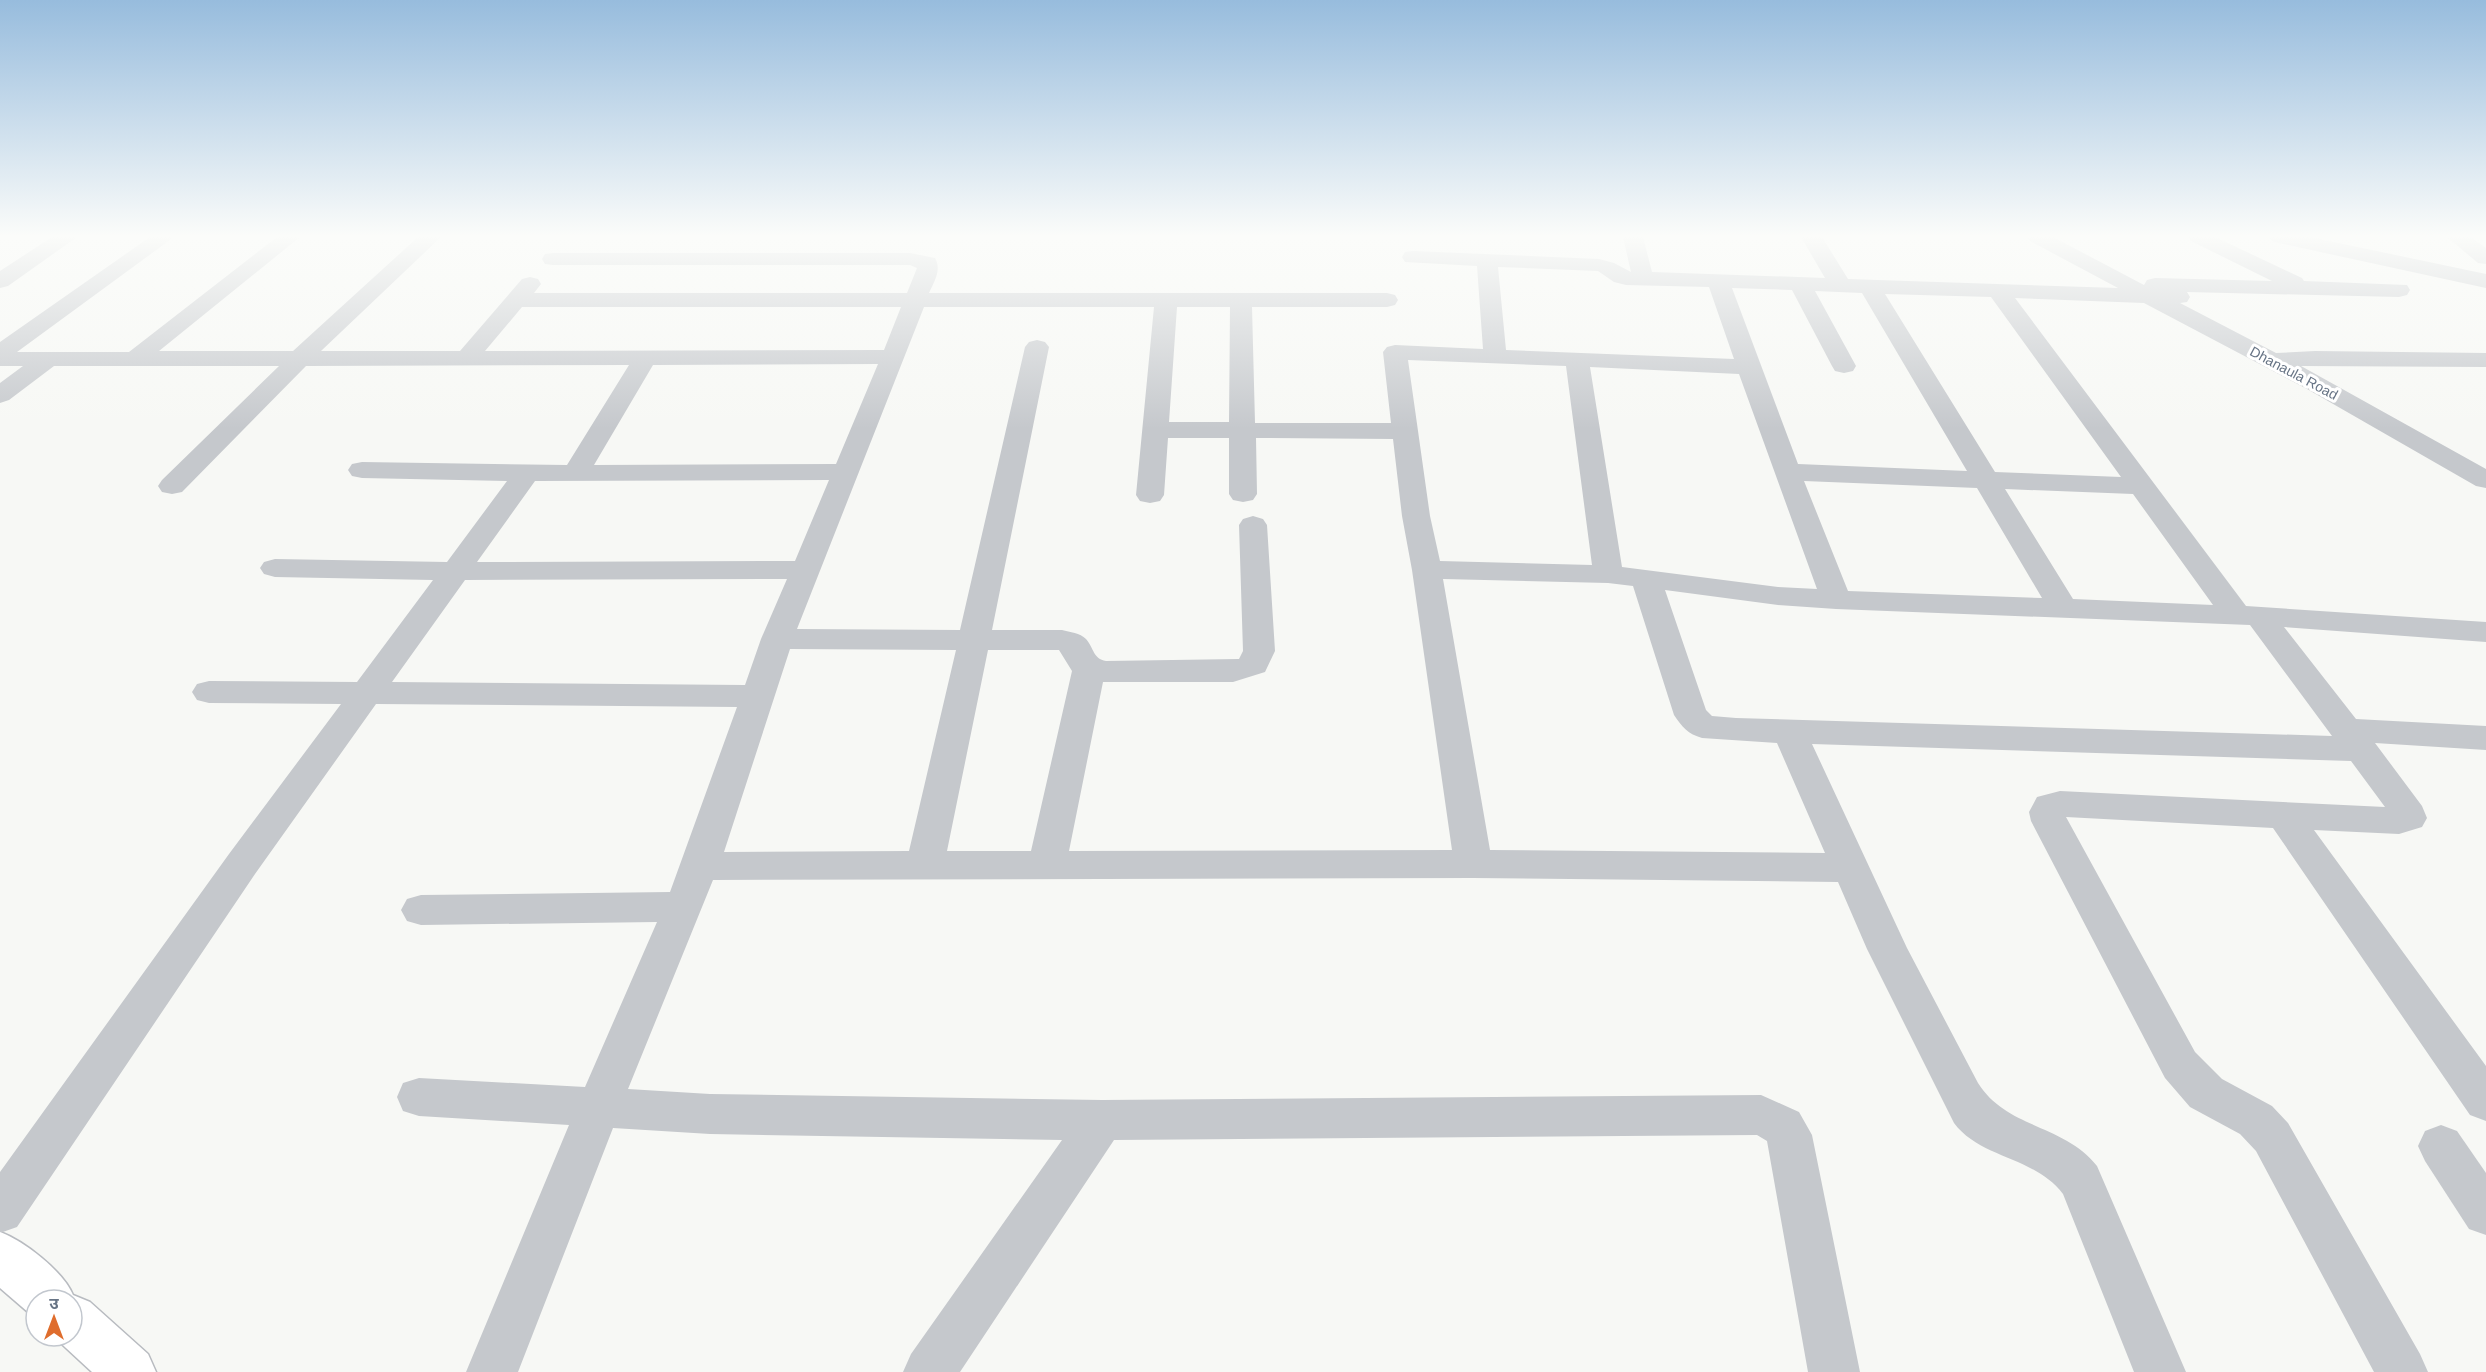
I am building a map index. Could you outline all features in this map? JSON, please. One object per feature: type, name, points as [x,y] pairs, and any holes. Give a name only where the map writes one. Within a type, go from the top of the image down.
[{"type":"main road","points":[[0,1255],[37,1288]]},
{"type":"main road","points":[[84,1331],[130,1372]]},
{"type":"street","points":[[0,353],[73,301]]},
{"type":"street","points":[[136,358],[209,301]]},
{"type":"street","points":[[172,486],[300,358],[362,301]]},
{"type":"street","points":[[467,357],[515,301]]},
{"type":"street","points":[[492,1372],[598,1109],[700,866],[777,639],[916,301]]},
{"type":"street","points":[[1150,495],[1166,301]]},
{"type":"street","points":[[1241,301],[1244,494]]},
{"type":"street","points":[[1490,301],[1495,355]]},
{"type":"street","points":[[1725,301],[1836,600]]},
{"type":"street","points":[[1809,301],[1844,366]]},
{"type":"street","points":[[1878,301],[2063,608]]},
{"type":"street","points":[[2005,301],[2142,486],[2353,740],[2404,806],[2409,818],[2400,821],[2060,804],[2050,806],[2047,812],[2049,821],[2180,1065],[2207,1094],[2250,1114],[2272,1137],[2402,1372]]},
{"type":"street","name":"Dhanaula Road","points":[[2169,301],[2486,480]]},
{"type":"street","name":"Dhanaula Road","points":[[2187,301],[2486,462]]},
{"type":"street","points":[[925,866],[1037,347]]},
{"type":"street","points":[[1473,864],[1427,570],[1416,516],[1395,352],[1750,367]]},
{"type":"street","points":[[575,473],[646,357]]},
{"type":"street","points":[[0,359],[894,357]]},
{"type":"street","points":[[0,395],[50,358]]},
{"type":"street","points":[[1577,359],[1608,574]]},
{"type":"street","points":[[2272,361],[2297,359],[2486,360]]},
{"type":"street","points":[[1157,430],[1405,431]]},
{"type":"street","points":[[362,470],[575,473],[845,472]]},
{"type":"street","points":[[0,1211],[242,864],[527,472]]},
{"type":"street","points":[[1788,472],[2142,486]]},
{"type":"street","points":[[777,639],[1070,642],[1077,647],[1081,660],[1089,669],[1106,672],[1233,671],[1249,668],[1257,661],[1259,651],[1253,525]]},
{"type":"street","points":[[275,568],[456,571],[804,570]]},
{"type":"street","points":[[1427,570],[1608,574],[1778,596],[1836,600],[2248,616],[2486,632]]},
{"type":"street","points":[[1646,579],[1695,721],[1702,726],[1789,732],[2353,740],[2486,738]]},
{"type":"street","points":[[1047,866],[1089,669]]},
{"type":"street","points":[[209,692],[370,691],[757,696]]},
{"type":"street","points":[[1789,732],[1887,949],[1962,1098],[1973,1113],[1990,1125],[2061,1159],[2074,1170],[2081,1181],[2160,1372]]},
{"type":"street","points":[[2283,815],[2486,1101]]},
{"type":"street","points":[[700,866],[1473,864],[1851,868]]},
{"type":"street","points":[[421,910],[683,907]]},
{"type":"street","points":[[419,1097],[598,1109],[722,1114],[1102,1120],[1750,1114],[1767,1117],[1783,1126],[1789,1135],[1834,1372]]},
{"type":"street","points":[[929,1372],[1102,1120]]},
{"type":"street","points":[[2441,1146],[2486,1213]]}]
